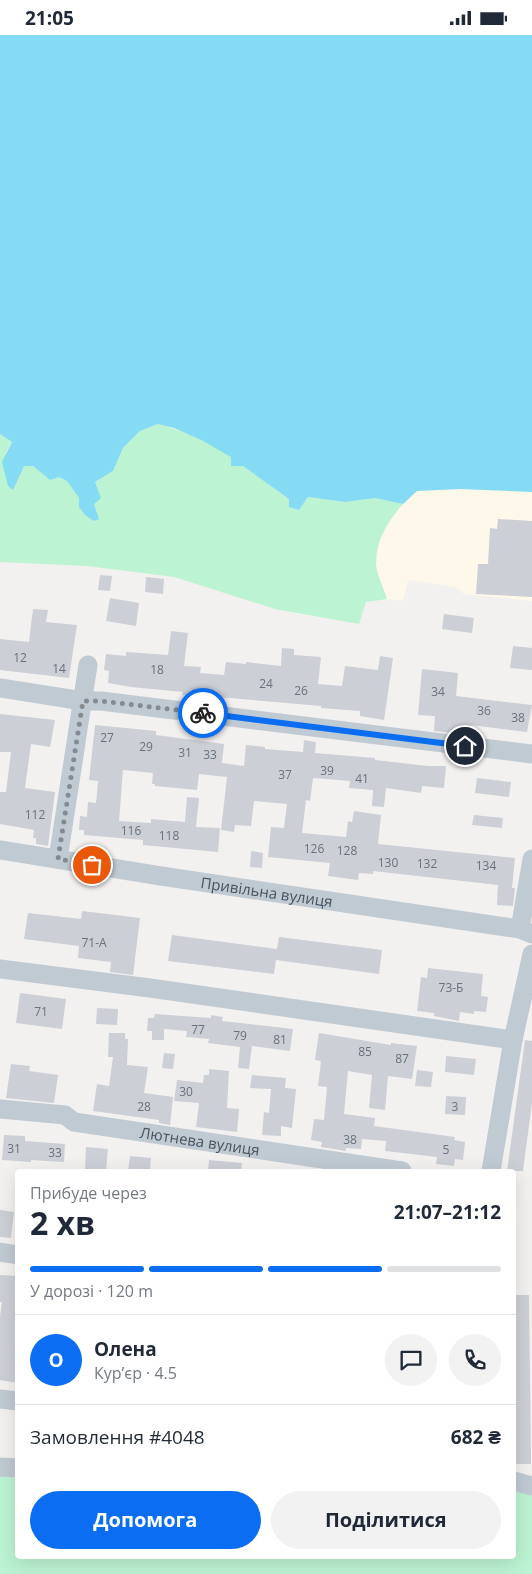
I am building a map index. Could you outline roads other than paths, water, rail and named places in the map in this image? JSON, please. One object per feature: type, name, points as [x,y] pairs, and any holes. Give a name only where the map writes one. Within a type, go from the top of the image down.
[{"type":"street","points":[[58,859],[88,665]]},
{"type":"street","points":[[0,688],[83,701],[101,701],[532,754]]},
{"type":"street","name":"Привільна вулиця","points":[[0,850],[526,932]]},
{"type":"street","points":[[526,932],[532,859]]},
{"type":"street","points":[[491,1169],[514,1040],[532,955]]},
{"type":"street","points":[[0,969],[150,988],[514,1040]]},
{"type":"street","name":"Лютнева вулиця","points":[[0,1109],[65,1115],[74,1122],[389,1169]]},
{"type":"street","points":[[0,1253],[15,1255]]},
{"type":"street","points":[[0,1399],[15,1401]]},
{"type":"street","points":[[0,1467],[15,1467]]},
{"type":"street","points":[[516,1482],[532,1486]]},
{"type":"water","points":[[0,35],[532,35],[532,492],[460,489],[417,491],[403,504],[375,498],[345,502],[308,497],[299,510],[289,507],[289,499],[243,466],[231,466],[231,457],[203,441],[174,428],[158,424],[140,431],[123,448],[113,471],[95,482],[101,498],[94,504],[99,519],[94,521],[85,515],[79,507],[79,498],[67,481],[59,477],[50,480],[33,466],[24,466],[13,490],[8,486],[2,462],[12,442],[0,434]]}]
